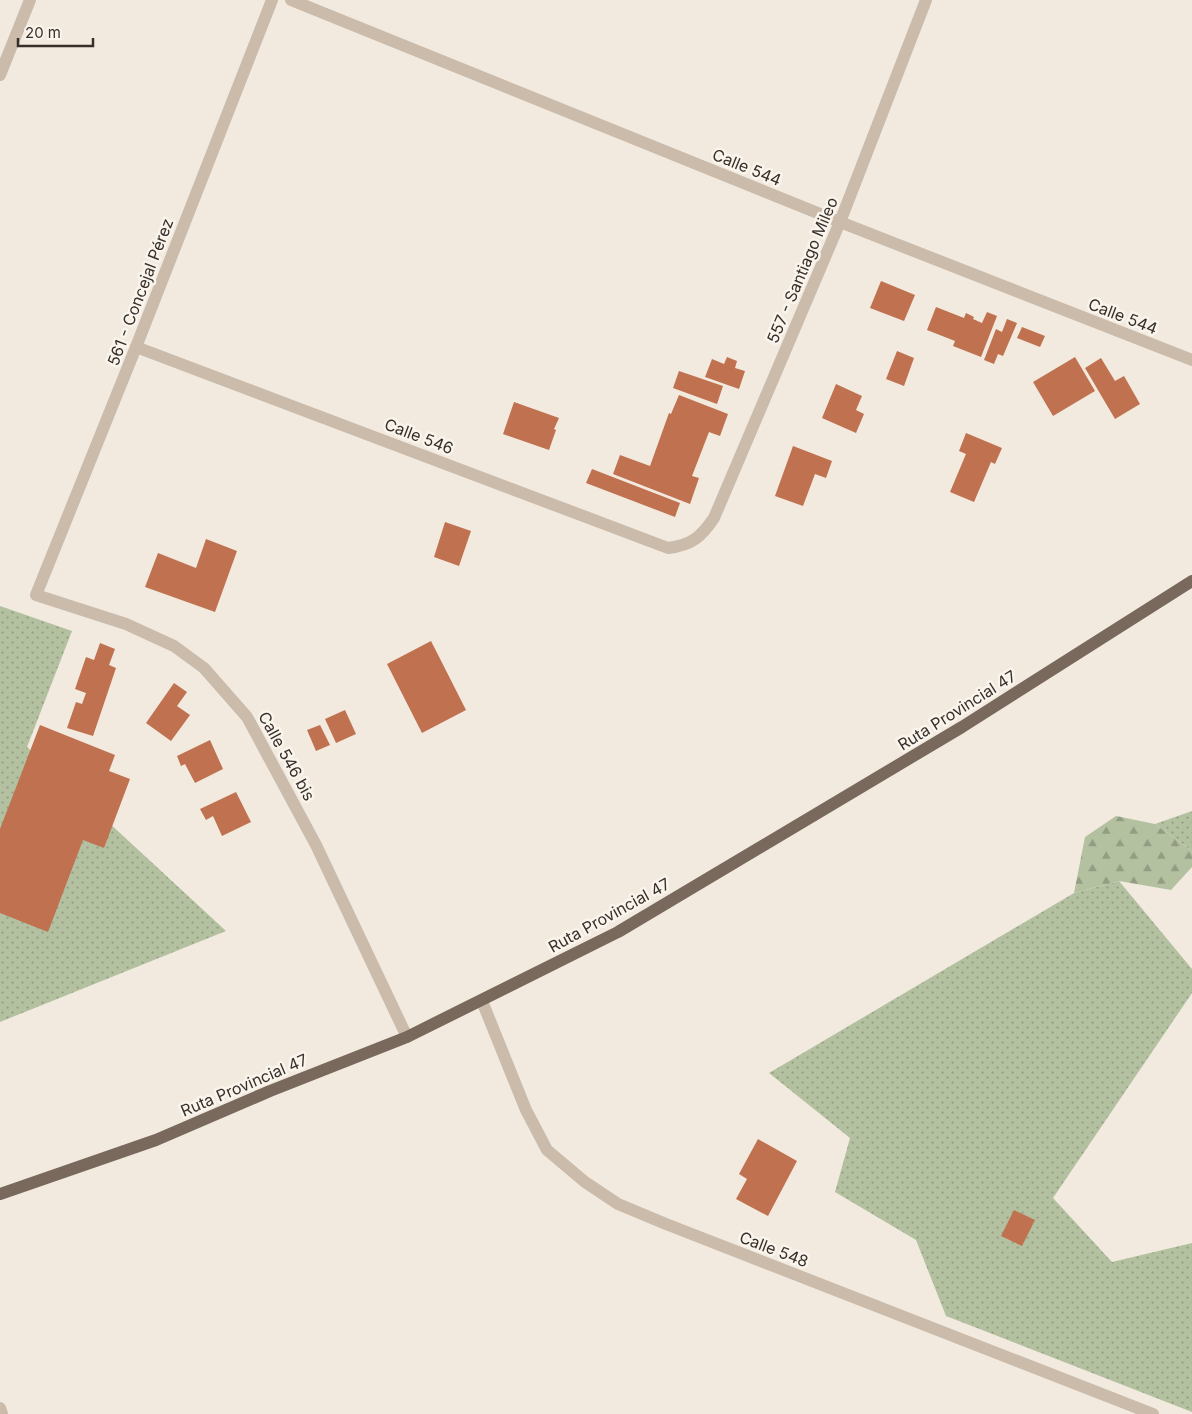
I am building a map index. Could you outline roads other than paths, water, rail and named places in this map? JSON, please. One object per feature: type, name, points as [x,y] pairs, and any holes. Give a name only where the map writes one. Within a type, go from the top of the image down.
[{"type":"main road","name":"Ruta Provincial 47","points":[[0,1194],[156,1140],[270,1091],[407,1036],[482,1001],[618,932],[962,726],[1192,581]]},
{"type":"street","points":[[0,75],[30,0]]},
{"type":"street","name":"561 - Concejal Pérez","points":[[36,595],[136,347],[272,0]]},
{"type":"street","name":"Calle 544","points":[[291,0],[840,222],[1192,360]]},
{"type":"street","name":"557 - Santiago Mileo","points":[[691,543],[706,531],[714,518],[840,222],[926,0]]},
{"type":"street","name":"Calle 546","points":[[136,347],[668,548],[691,543]]},
{"type":"street","name":"Calle 546 bis","points":[[36,595],[126,624],[174,646],[204,668],[247,717],[312,838],[407,1036]]},
{"type":"street","name":"Calle 548","points":[[482,1001],[526,1110],[547,1150],[585,1182],[618,1204],[1153,1414]]},
{"type":"street","points":[[0,1408],[2,1414]]}]
